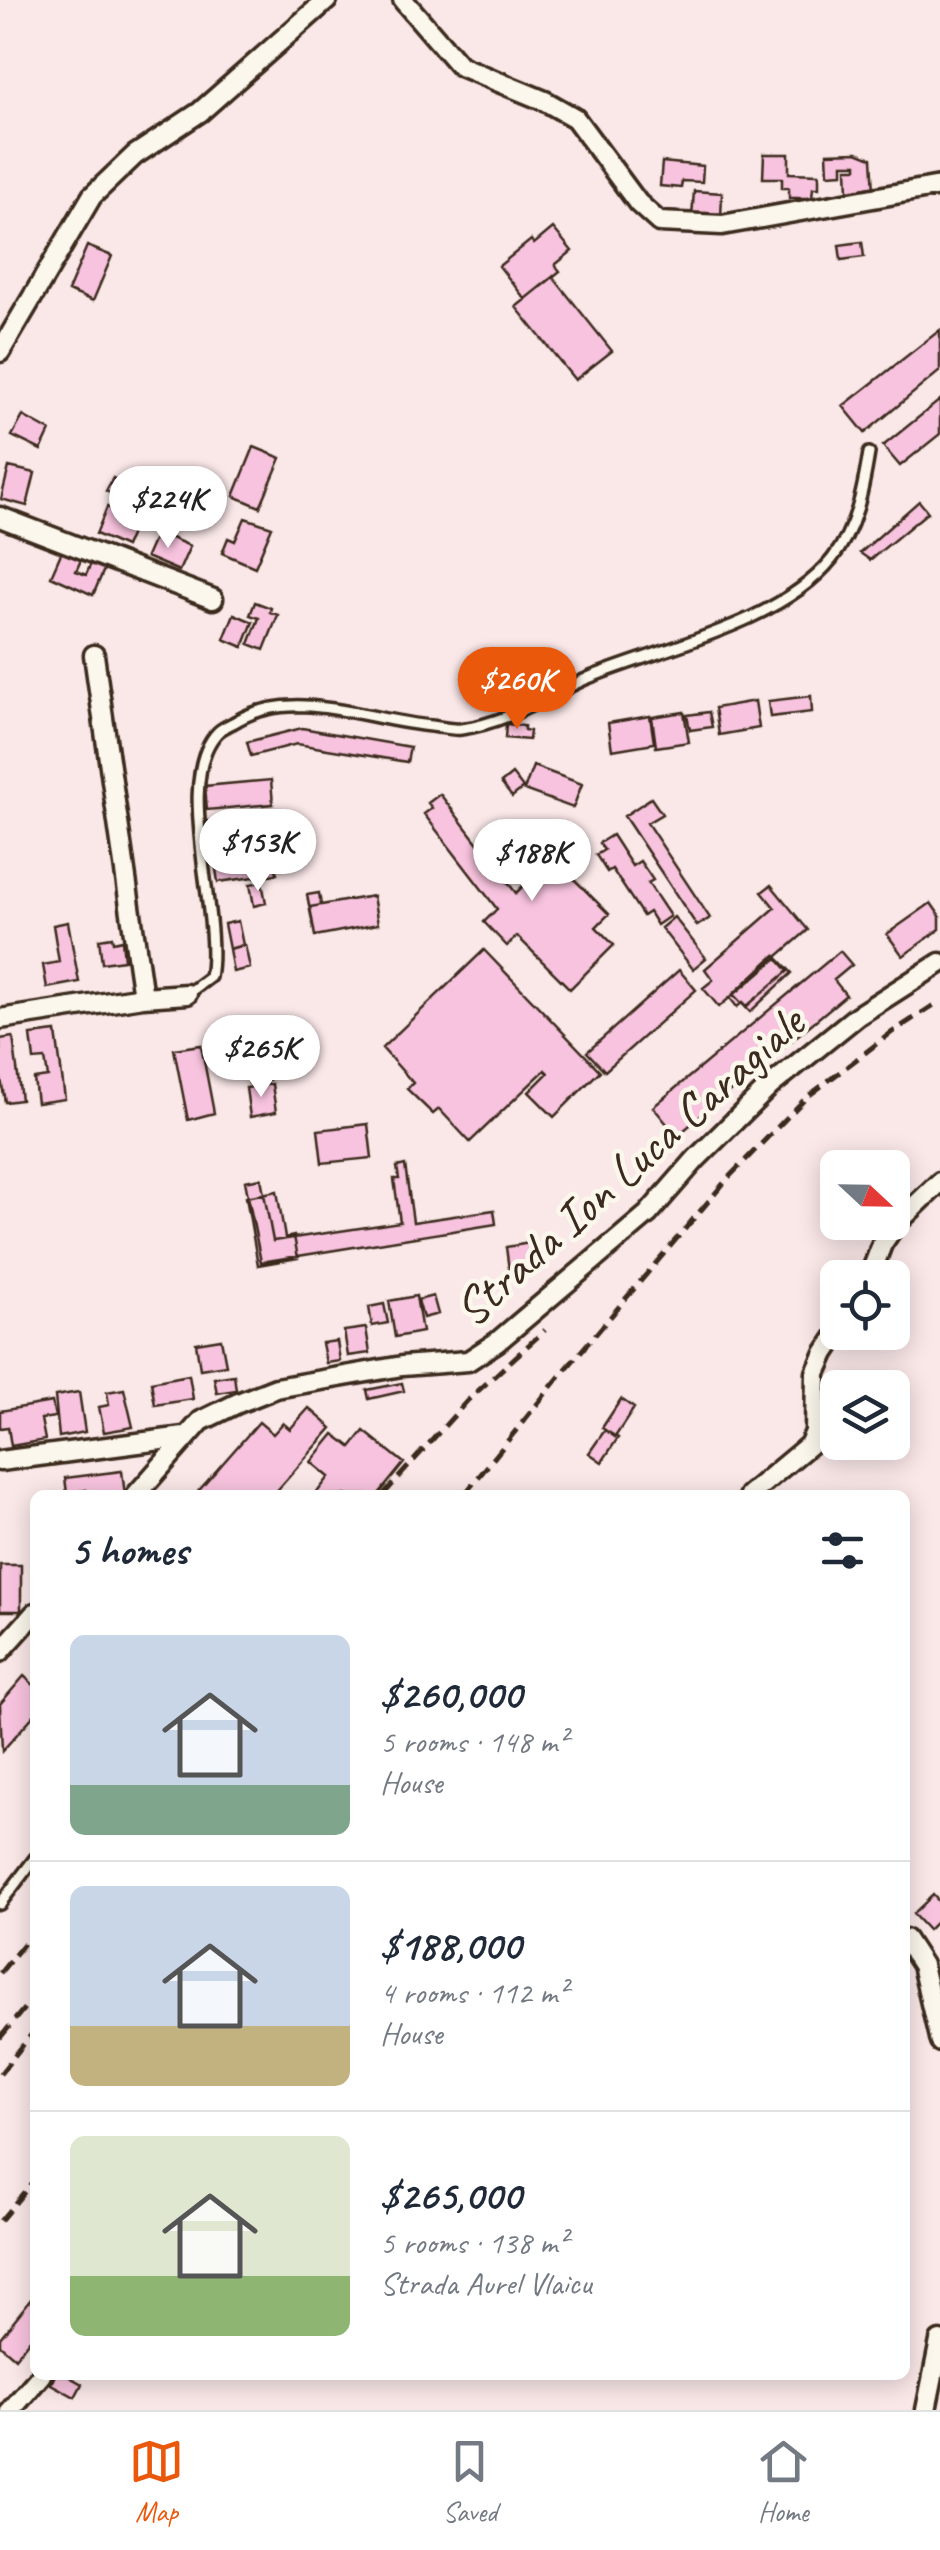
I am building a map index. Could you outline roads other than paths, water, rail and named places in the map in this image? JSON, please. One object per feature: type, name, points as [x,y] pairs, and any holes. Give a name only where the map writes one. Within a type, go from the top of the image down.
[{"type":"street","points":[[0,352],[92,196],[135,156],[200,112],[328,0]]},
{"type":"street","points":[[403,0],[460,66],[545,101],[575,118],[638,202],[659,222],[722,225],[940,186]]},
{"type":"street","points":[[0,517],[213,599]]},
{"type":"street","points":[[94,655],[144,998]]},
{"type":"street","name":"Strada Ion Luca Caragiale","points":[[140,1490],[202,1421],[276,1388],[402,1366],[468,1361],[538,1310],[648,1214],[696,1159],[770,1086],[857,1016],[940,963]]},
{"type":"street","points":[[0,1019],[186,994]]},
{"type":"street","points":[[876,1260],[895,1225],[940,1182]]},
{"type":"street","points":[[755,1490],[809,1445],[815,1432],[816,1373],[826,1350]]},
{"type":"street","name":"Strada Ion Luca Caragiale","points":[[0,1461],[184,1437]]},
{"type":"street","points":[[0,1651],[30,1618]]},
{"type":"street","points":[[910,1946],[922,1965],[940,2042]]},
{"type":"street","points":[[926,2410],[940,2341]]},
{"type":"street","points":[[11,2410],[37,2380]]},
{"type":"lane","points":[[186,994],[210,977],[215,951],[201,845],[198,779],[218,732],[274,706],[327,708],[399,724],[459,729],[503,718],[634,660],[717,632],[792,594],[832,559],[860,504],[870,453]]},
{"type":"lane","points":[[0,1904],[30,1865]]},
{"type":"railway","points":[[468,1490],[729,1177],[807,1097],[940,1001]]},
{"type":"railway","points":[[387,1490],[467,1401],[545,1330]]},
{"type":"railway","points":[[0,1973],[30,1936]]},
{"type":"railway","points":[[0,2038],[30,2001]]},
{"type":"railway","points":[[0,2074],[30,2036]]},
{"type":"railway","points":[[0,2221],[30,2185]]}]
